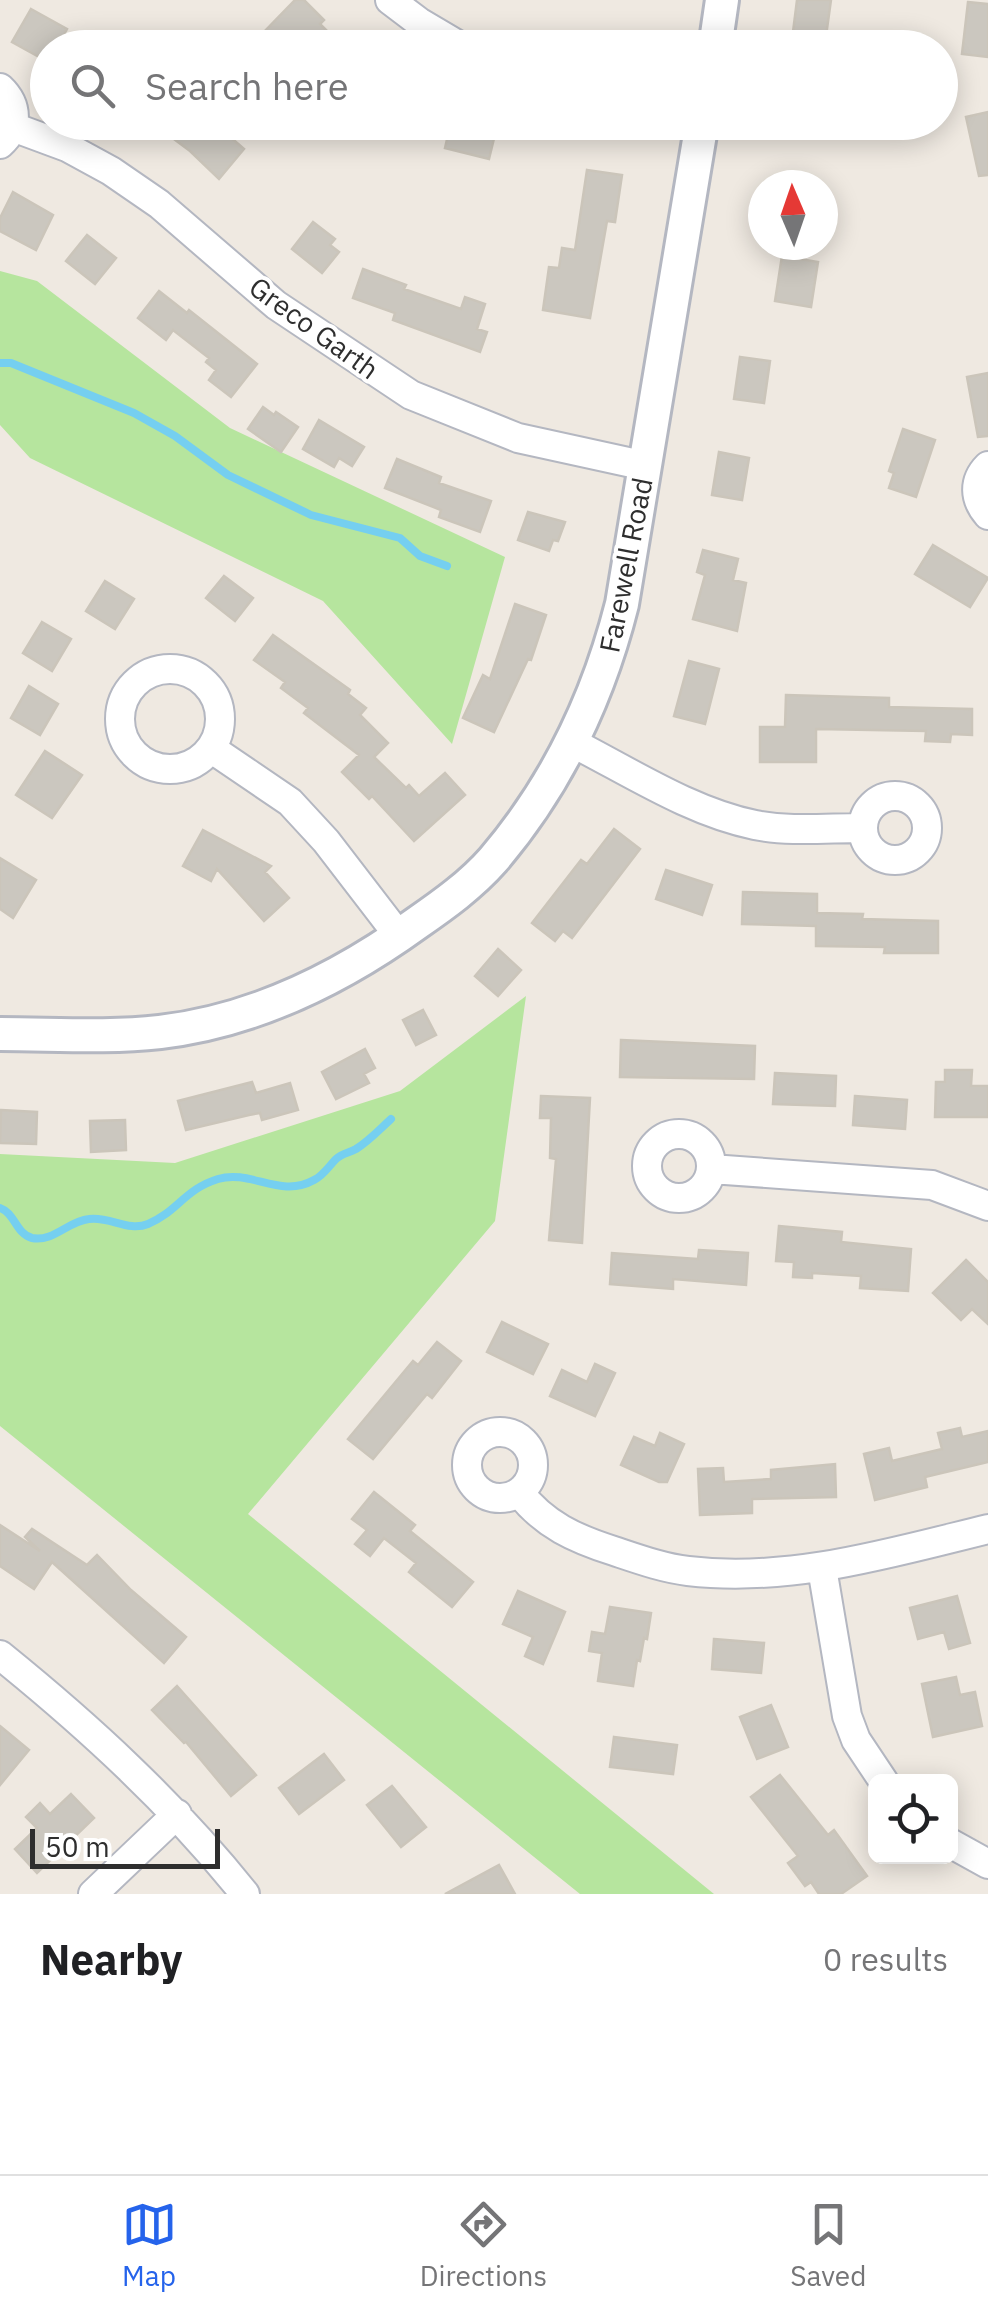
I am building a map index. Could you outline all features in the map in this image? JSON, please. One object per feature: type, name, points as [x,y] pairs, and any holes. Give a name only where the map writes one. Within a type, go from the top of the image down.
[{"type":"street","points":[[390,0],[436,30]]},
{"type":"street","points":[[717,30],[722,0]]},
{"type":"street","name":"Greco Garth","points":[[0,88],[12,102],[6,135]]},
{"type":"street","name":"Greco Garth","points":[[31,140],[67,147],[111,172],[158,204],[276,305],[410,395],[518,438],[646,466]]},
{"type":"street","name":"Farewell Road","points":[[0,1034],[160,1032],[212,1022],[306,990],[357,965],[450,900],[490,863],[520,826],[573,743],[608,662],[622,604],[699,140]]},
{"type":"street","points":[[988,466],[976,492],[988,515]]},
{"type":"street","points":[[573,743],[724,816],[771,827],[862,828]]},
{"type":"street","points":[[212,750],[290,802],[326,841],[400,936]]},
{"type":"street","points":[[711,1169],[932,1185],[988,1206]]},
{"type":"street","points":[[520,1492],[533,1510],[559,1530],[646,1562],[686,1571],[732,1573],[822,1568],[988,1529]]},
{"type":"street","points":[[822,1568],[847,1716],[856,1740],[879,1774]]},
{"type":"street","points":[[0,1655],[74,1716],[177,1814],[245,1894]]},
{"type":"street","points":[[93,1894],[177,1814]]},
{"type":"street","points":[[958,1847],[988,1864]]},
{"type":"green space","points":[[0,271],[37,281],[230,428],[505,557],[452,744],[323,601],[30,458],[0,425]]},
{"type":"green space","points":[[526,996],[495,1221],[248,1514],[714,1894],[580,1894],[0,1426],[0,1154],[175,1163],[400,1091]]},
{"type":"building","points":[[295,0],[304,0],[324,20],[320,24],[326,30],[266,30]]},
{"type":"building","points":[[797,0],[831,0],[827,30],[793,30]]},
{"type":"building","points":[[968,2],[988,4],[988,57],[962,54]]},
{"type":"building","points":[[31,9],[67,29],[30,30],[30,52],[12,42]]},
{"type":"building","points":[[988,112],[988,175],[979,176],[966,117]]},
{"type":"building","points":[[175,140],[234,140],[244,149],[219,179]]},
{"type":"building","points":[[447,140],[494,140],[489,159],[445,148]]},
{"type":"building","points":[[587,170],[622,175],[615,222],[607,221],[590,318],[543,310],[549,267],[559,268],[562,248],[575,250]]},
{"type":"building","points":[[13,192],[53,215],[36,250],[0,231],[0,218]]},
{"type":"building","points":[[313,222],[335,239],[330,245],[339,252],[322,273],[292,249]]},
{"type":"building","points":[[87,235],[116,258],[95,284],[66,261]]},
{"type":"building","points":[[781,260],[818,262],[811,307],[775,301]]},
{"type":"building","points":[[363,269],[406,285],[404,289],[461,309],[465,297],[485,304],[477,329],[487,332],[480,352],[393,320],[395,313],[353,298]]},
{"type":"building","points":[[159,291],[257,364],[231,397],[209,380],[216,370],[206,362],[209,358],[173,330],[166,340],[138,318]]},
{"type":"building","points":[[740,357],[770,361],[764,403],[734,399]]},
{"type":"building","points":[[988,373],[988,436],[978,437],[967,377]]},
{"type":"building","points":[[263,407],[298,427],[281,452],[248,429]]},
{"type":"building","points":[[319,420],[364,447],[352,466],[339,458],[334,467],[303,449]]},
{"type":"building","points":[[903,429],[935,440],[916,497],[889,488],[894,473],[889,471]]},
{"type":"building","points":[[719,452],[749,458],[742,500],[712,495]]},
{"type":"building","points":[[397,459],[441,477],[439,483],[491,501],[480,532],[439,517],[441,510],[385,488]]},
{"type":"building","points":[[528,512],[565,522],[558,541],[553,540],[549,551],[518,540]]},
{"type":"building","points":[[933,545],[988,578],[970,607],[915,574]]},
{"type":"building","points":[[703,550],[738,559],[733,580],[746,583],[737,631],[693,619],[705,575],[697,572]]},
{"type":"building","points":[[224,576],[253,598],[235,621],[206,598]]},
{"type":"building","points":[[105,581],[134,599],[115,629],[86,611]]},
{"type":"building","points":[[515,604],[546,615],[531,660],[528,659],[494,732],[463,718],[483,675],[490,679]]},
{"type":"building","points":[[42,622],[71,639],[52,671],[23,653]]},
{"type":"building","points":[[273,635],[350,690],[348,694],[366,708],[360,715],[388,743],[374,757],[406,788],[409,785],[419,796],[445,773],[465,795],[414,841],[372,796],[369,799],[342,772],[359,755],[304,713],[308,708],[281,688],[285,682],[254,660]]},
{"type":"building","points":[[689,661],[719,669],[705,724],[674,716]]},
{"type":"building","points":[[29,686],[58,704],[40,735],[11,718]]},
{"type":"building","points":[[786,695],[889,698],[889,707],[972,709],[972,735],[951,734],[950,742],[925,741],[926,731],[816,729],[816,762],[760,762],[760,727],[785,727]]},
{"type":"building","points":[[45,751],[82,775],[52,818],[16,795]]},
{"type":"building","points":[[614,829],[640,849],[572,938],[563,931],[555,941],[532,923],[581,860],[587,864]]},
{"type":"building","points":[[203,830],[271,866],[265,872],[289,898],[264,921],[217,869],[211,881],[183,866]]},
{"type":"building","points":[[0,858],[36,880],[13,918],[0,909]]},
{"type":"building","points":[[666,870],[712,885],[702,915],[656,899]]},
{"type":"building","points":[[743,892],[817,894],[817,913],[863,914],[862,919],[938,921],[938,953],[884,953],[885,947],[816,946],[816,926],[742,924]]},
{"type":"building","points":[[498,949],[521,970],[498,996],[475,976]]},
{"type":"building","points":[[423,1010],[436,1035],[416,1045],[403,1020]]},
{"type":"building","points":[[621,1040],[755,1046],[754,1079],[620,1077]]},
{"type":"building","points":[[365,1049],[375,1068],[364,1074],[369,1083],[336,1099],[322,1072]]},
{"type":"building","points":[[945,1070],[972,1070],[971,1086],[988,1086],[988,1117],[935,1117],[936,1082],[945,1082]]},
{"type":"building","points":[[775,1073],[836,1076],[835,1106],[773,1104]]},
{"type":"building","points":[[252,1082],[256,1093],[290,1083],[298,1110],[262,1120],[260,1113],[186,1130],[178,1101]]},
{"type":"building","points":[[541,1096],[590,1098],[582,1243],[549,1240],[556,1159],[550,1158],[551,1118],[540,1118]]},
{"type":"building","points":[[855,1096],[907,1100],[905,1129],[853,1125]]},
{"type":"building","points":[[1,1110],[37,1112],[36,1144],[0,1143]]},
{"type":"building","points":[[125,1120],[126,1150],[91,1152],[90,1121]]},
{"type":"building","points":[[779,1226],[842,1232],[841,1242],[911,1249],[908,1291],[860,1288],[861,1276],[812,1273],[812,1278],[793,1277],[794,1262],[776,1261]]},
{"type":"building","points":[[699,1250],[748,1253],[746,1285],[673,1279],[673,1289],[610,1284],[612,1253],[698,1259]]},
{"type":"building","points":[[966,1260],[988,1282],[988,1324],[972,1309],[961,1320],[933,1293]]},
{"type":"building","points":[[502,1322],[548,1344],[533,1374],[487,1352]]},
{"type":"building","points":[[437,1342],[461,1361],[432,1398],[427,1394],[373,1459],[348,1439],[413,1361],[418,1365]]},
{"type":"building","points":[[595,1364],[615,1373],[595,1416],[550,1396],[562,1370],[587,1382]]},
{"type":"building","points":[[960,1428],[962,1437],[988,1431],[988,1462],[925,1477],[927,1487],[875,1500],[864,1454],[889,1448],[892,1461],[942,1449],[938,1433]]},
{"type":"building","points":[[660,1433],[684,1444],[667,1482],[621,1465],[634,1437],[655,1446]]},
{"type":"building","points":[[835,1464],[836,1497],[752,1499],[752,1513],[700,1515],[698,1469],[723,1468],[724,1482],[771,1479],[771,1470]]},
{"type":"building","points":[[374,1492],[415,1525],[410,1531],[473,1582],[452,1607],[409,1572],[416,1563],[384,1538],[370,1556],[355,1544],[367,1530],[352,1519]]},
{"type":"building","points":[[0,1525],[40,1551],[25,1537],[32,1529],[87,1565],[97,1555],[186,1637],[164,1663],[52,1562],[34,1589],[0,1566]]},
{"type":"building","points":[[518,1591],[565,1612],[543,1664],[525,1656],[533,1637],[503,1624]]},
{"type":"building","points":[[957,1596],[970,1643],[949,1649],[944,1632],[918,1639],[910,1608]]},
{"type":"building","points":[[610,1607],[651,1613],[633,1686],[598,1681],[602,1653],[589,1651],[592,1632],[605,1634]]},
{"type":"building","points":[[714,1639],[764,1643],[761,1673],[712,1669]]},
{"type":"building","points":[[956,1677],[960,1695],[975,1692],[982,1726],[933,1737],[922,1684]]},
{"type":"building","points":[[177,1686],[256,1775],[231,1796],[186,1742],[152,1710]]},
{"type":"building","points":[[771,1705],[788,1747],[757,1759],[740,1717]]},
{"type":"building","points":[[0,1726],[29,1750],[0,1785]]},
{"type":"building","points":[[614,1737],[677,1745],[673,1774],[610,1767]]},
{"type":"building","points":[[324,1754],[344,1780],[299,1814],[279,1788]]},
{"type":"building","points":[[780,1775],[828,1835],[834,1830],[867,1876],[841,1894],[819,1894],[811,1882],[805,1886],[788,1863],[798,1856],[751,1797]]},
{"type":"building","points":[[392,1786],[426,1827],[401,1847],[367,1805]]},
{"type":"building","points":[[71,1794],[94,1818],[37,1873],[15,1849],[37,1828],[26,1817],[40,1803],[50,1814]]},
{"type":"building","points":[[499,1865],[515,1894],[445,1894]]},
{"type":"waterway","points":[[0,363],[11,363],[134,413],[175,436],[228,475],[311,515],[400,538],[420,556],[447,566]]},
{"type":"waterway","points":[[0,1208],[32,1238],[47,1237],[89,1219],[141,1226],[218,1179],[242,1178],[289,1186],[314,1180],[338,1157],[361,1146],[391,1119]]}]
